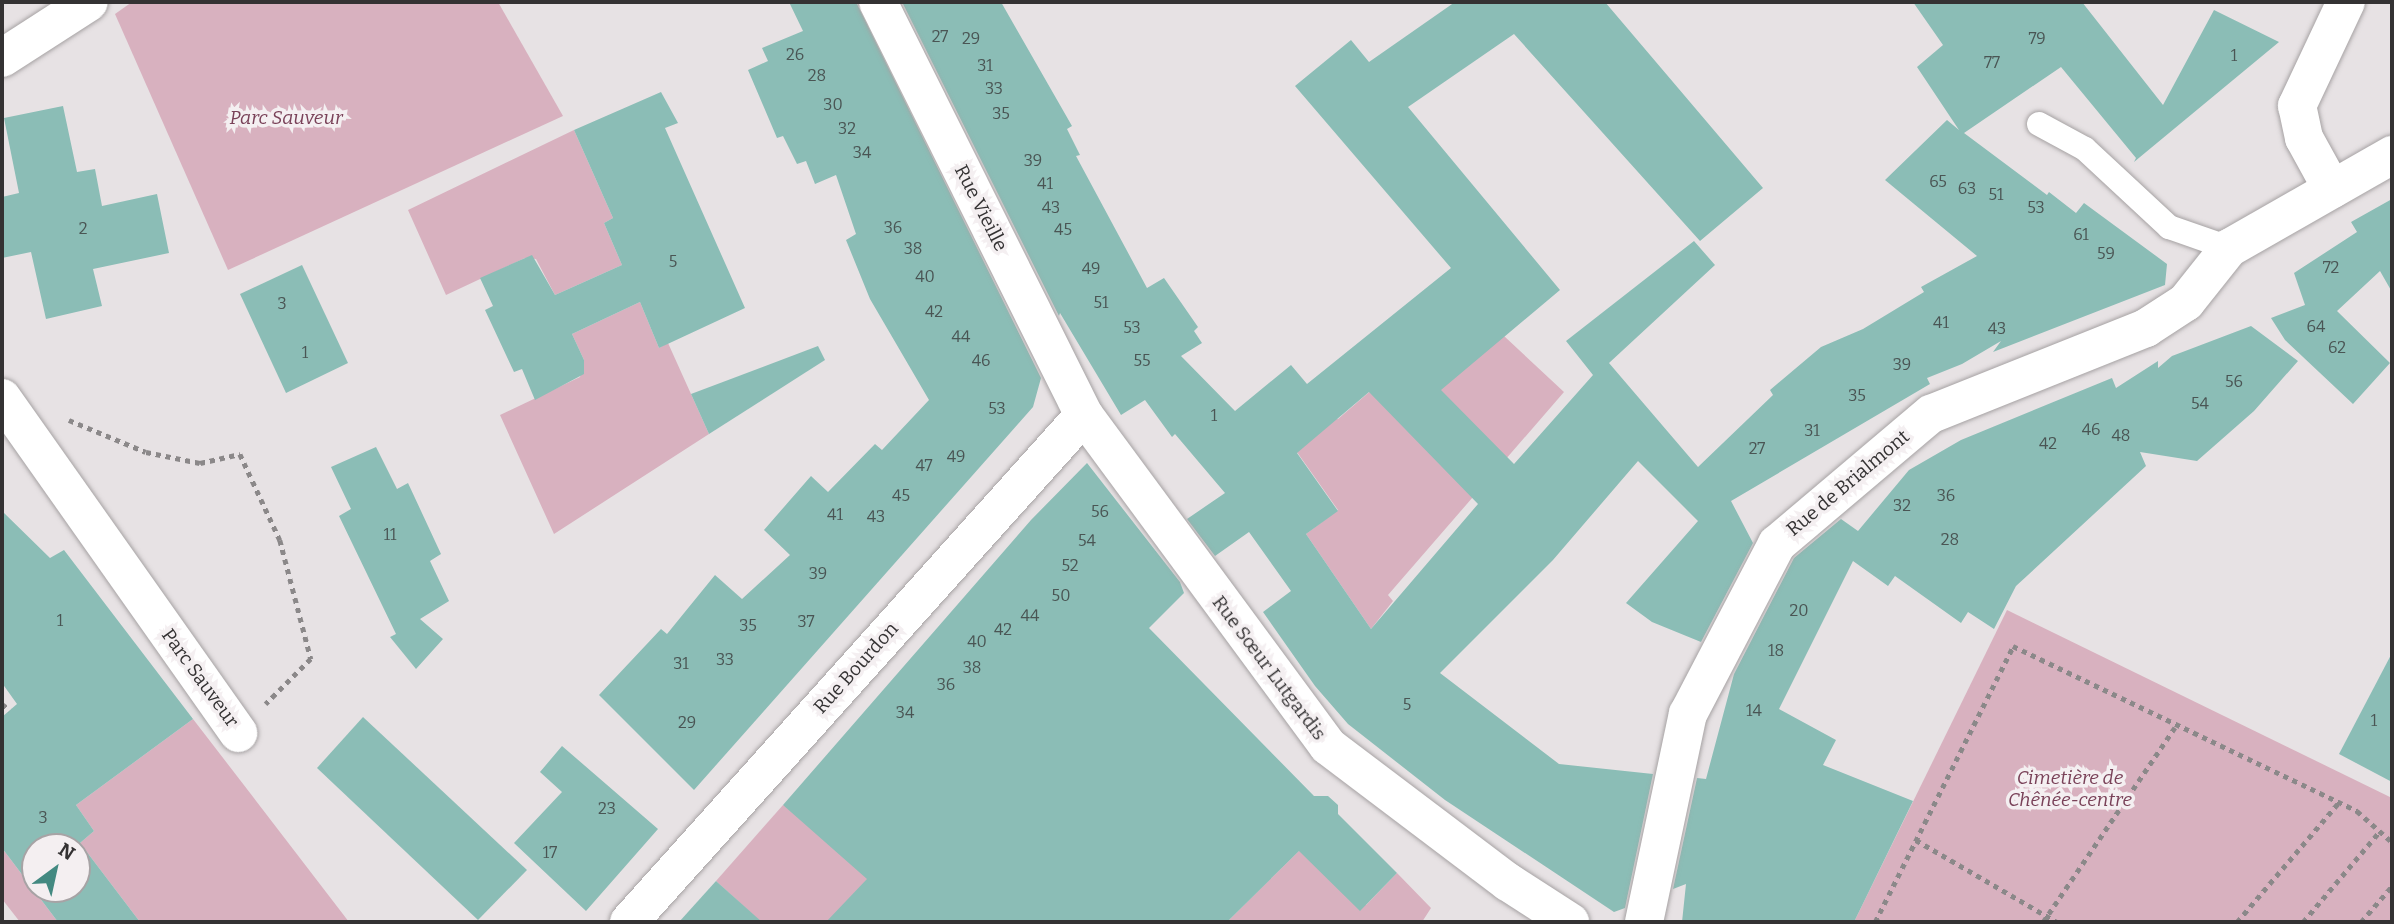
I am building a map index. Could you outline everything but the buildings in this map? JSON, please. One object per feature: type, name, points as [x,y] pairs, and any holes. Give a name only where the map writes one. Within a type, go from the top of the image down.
[{"type":"street","points":[[2,58],[89,2]]},
{"type":"street","name":"Rue Vieille","points":[[878,2],[1084,415]]},
{"type":"street","points":[[2332,189],[2304,138],[2297,106],[2346,2]]},
{"type":"street","points":[[2229,248],[2392,155]]},
{"type":"street","name":"Rue de Brialmont","points":[[1644,922],[1688,714],[1777,544],[1931,414],[2146,328],[2186,302],[2229,248]]},
{"type":"street","name":"Parc Sauveur","points":[[2,398],[238,733]]},
{"type":"street","name":"Rue Bourdon","points":[[629,922],[1084,415]]},
{"type":"street","name":"Rue Sœur Lutgardis","points":[[1084,415],[1328,747],[1508,882],[1570,922]]},
{"type":"lane","points":[[2039,124],[2085,149],[2169,227],[2229,248]]},
{"type":"path","name":"Parc Sauveur","points":[[62,417],[146,452],[200,463],[240,454],[280,540],[311,659],[238,733]]},
{"type":"path","points":[[1875,922],[2013,646],[2175,727],[2339,802],[2392,842]]},
{"type":"path","points":[[2,704],[10,710]]},
{"type":"path","points":[[2043,922],[2175,727]]},
{"type":"path","points":[[2237,922],[2339,802]]},
{"type":"path","points":[[2303,922],[2380,831]]},
{"type":"path","points":[[1916,840],[2057,922]]},
{"type":"path","points":[[2361,922],[2392,886]]},
{"type":"green space","name":"Parc Sauveur","points":[[132,2],[498,2],[563,116],[228,270],[115,14]]},
{"type":"green space","points":[[574,130],[613,218],[604,223],[622,265],[555,295],[536,259],[525,258],[446,295],[408,210]]},
{"type":"green space","points":[[640,302],[659,348],[668,343],[709,434],[554,534],[500,415],[580,377],[584,360],[572,334]]},
{"type":"green space","points":[[1504,336],[1564,392],[1388,595],[1393,601],[1371,629],[1306,534],[1338,510],[1270,414],[1338,419],[1389,375]]},
{"type":"green space","name":"Cimetière de Chênée-centre","points":[[2007,610],[2392,798],[2392,922],[1854,922]]},
{"type":"green space","points":[[193,719],[349,922],[140,922],[91,857],[91,834],[94,831],[76,805]]},
{"type":"green space","points":[[783,805],[921,857],[856,922],[761,922],[716,881]]},
{"type":"green space","points":[[1311,839],[1366,905],[1397,873],[1431,908],[1422,922],[1227,922]]},
{"type":"green space","points":[[2,848],[21,873],[21,903],[44,903],[58,922],[20,922],[2,899]]}]
